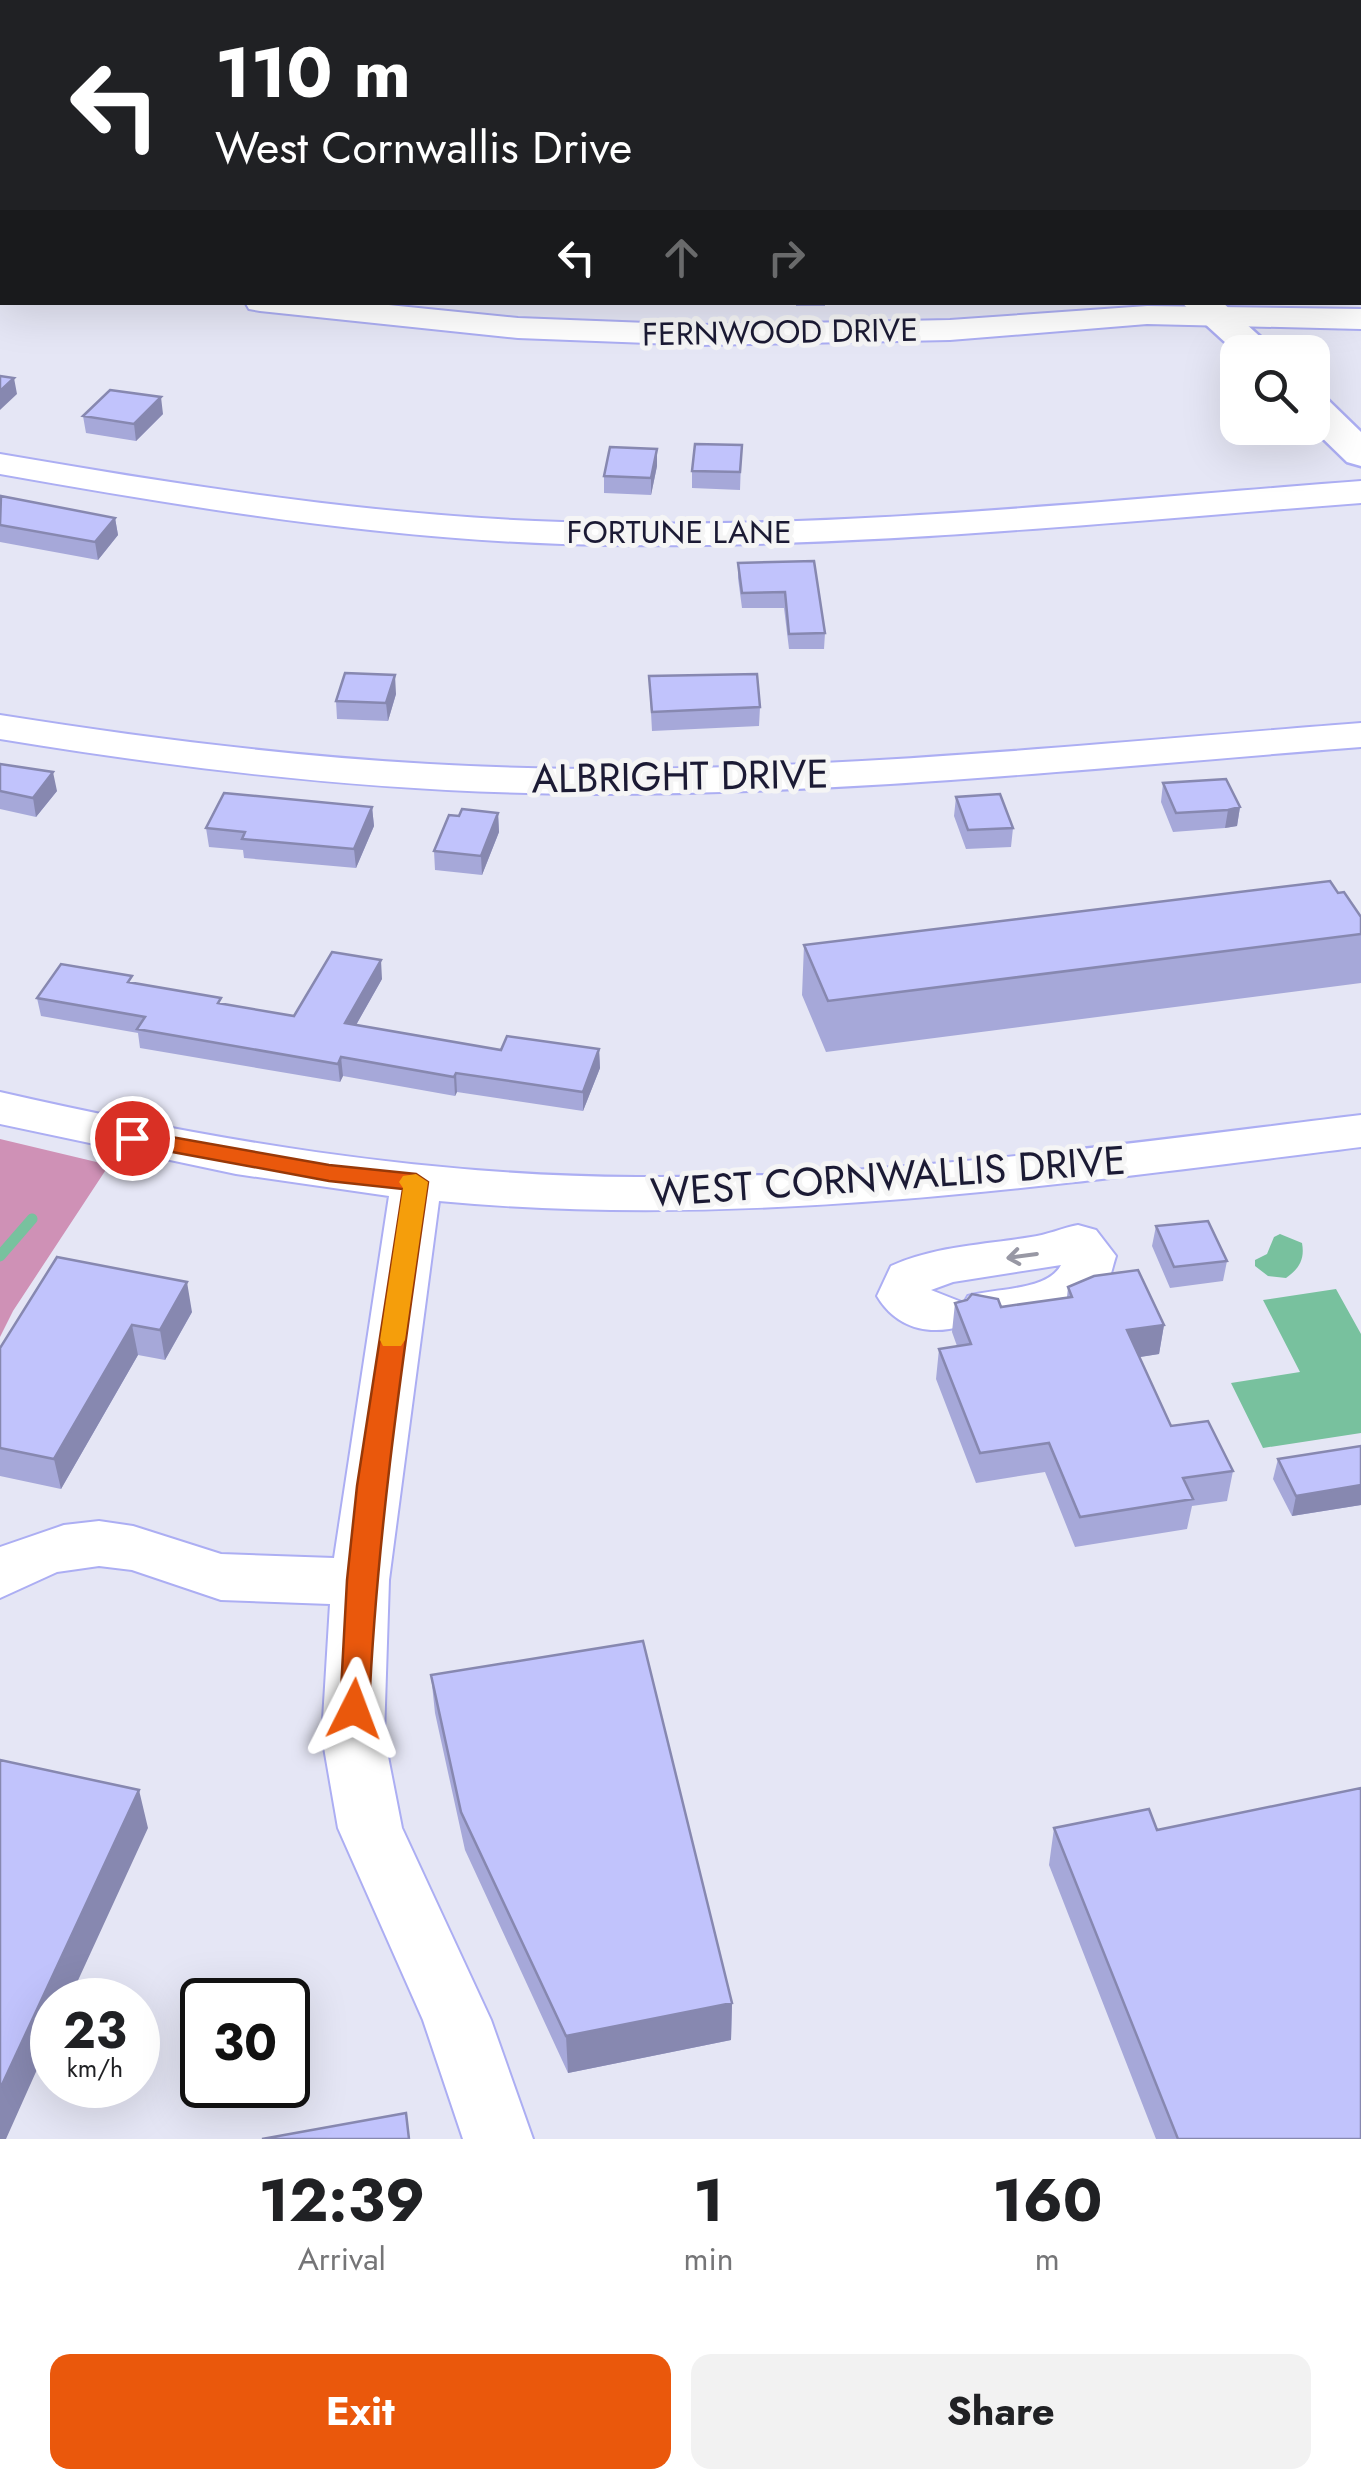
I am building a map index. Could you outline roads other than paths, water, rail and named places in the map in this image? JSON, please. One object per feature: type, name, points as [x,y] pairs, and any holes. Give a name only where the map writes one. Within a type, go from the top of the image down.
[{"type":"main road","points":[[1209,309],[1239,335]]},
{"type":"main road","points":[[1330,424],[1361,454]]},
{"type":"street","name":"FERNWOOD DRIVE","points":[[290,305],[518,328],[700,335],[822,335],[1209,309],[1361,319]]},
{"type":"street","name":"FORTUNE LANE","points":[[0,464],[229,504],[563,533],[893,530],[1361,492]]},
{"type":"street","name":"ALBRIGHT DRIVE","points":[[0,728],[165,753],[328,771],[588,781],[862,772],[1361,735]]},
{"type":"street","name":"WEST CORNWALLIS DRIVE","points":[[0,1108],[200,1152],[416,1182],[617,1194],[742,1193],[1054,1168],[1361,1131]]},
{"type":"street","points":[[1054,1168],[1078,1243],[1090,1256],[1083,1280],[1062,1296],[966,1311],[922,1311],[903,1296],[909,1279],[930,1268],[1038,1254],[1078,1243]]},
{"type":"street","points":[[416,1182],[360,1580],[354,1736],[370,1828],[457,2020],[498,2139]]},
{"type":"street","points":[[0,1575],[16,1564],[55,1550],[88,1545],[128,1546],[218,1576],[268,1581],[360,1580]]},
{"type":"waterway","points":[[0,1256],[32,1219]]}]
